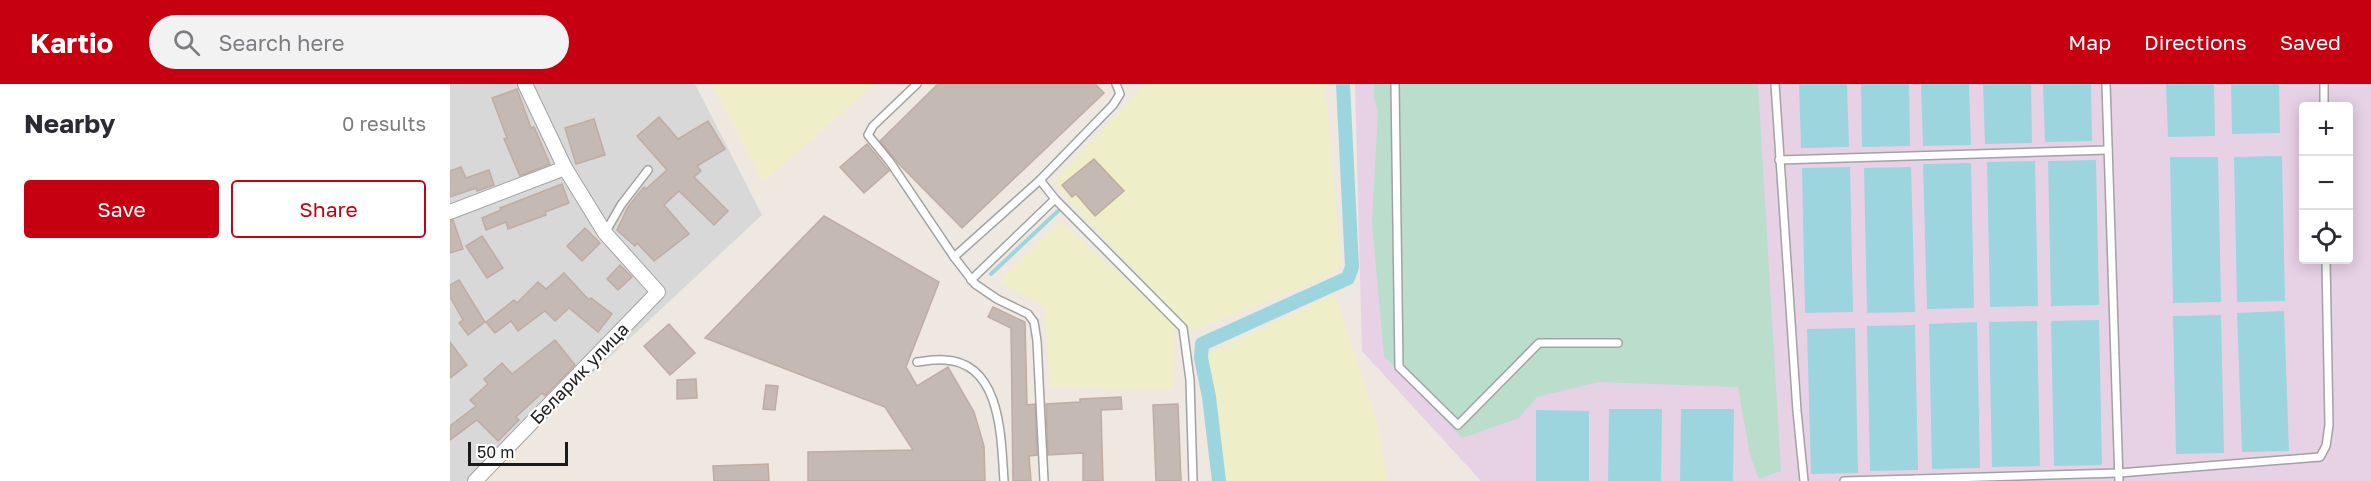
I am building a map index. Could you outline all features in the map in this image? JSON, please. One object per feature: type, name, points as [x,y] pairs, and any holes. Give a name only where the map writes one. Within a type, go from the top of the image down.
[{"type":"street","points":[[525,84],[565,168],[605,233]]},
{"type":"street","points":[[450,212],[565,168]]},
{"type":"street","name":"Беларик улица","points":[[475,481],[658,292],[605,233]]},
{"type":"lane","points":[[917,84],[873,126],[868,135],[890,162],[971,279],[997,299],[1028,314],[1034,322],[1037,341],[1044,481]]},
{"type":"lane","points":[[954,257],[1040,180],[1113,105],[1120,94],[1116,84]]},
{"type":"lane","points":[[1395,84],[1399,367],[1458,425],[1539,343],[1618,343]]},
{"type":"lane","points":[[1775,84],[1797,411],[1804,481]]},
{"type":"lane","points":[[2106,84],[2119,477]]},
{"type":"lane","points":[[2324,84],[2324,102]]},
{"type":"lane","points":[[1779,160],[2108,150]]},
{"type":"lane","points":[[605,233],[621,205],[648,170]]},
{"type":"lane","points":[[1040,180],[1055,200],[1183,328],[1190,380],[1193,481]]},
{"type":"lane","points":[[971,279],[1055,200]]},
{"type":"lane","points":[[1844,481],[2119,477],[2320,457],[2326,446],[2329,425],[2326,264]]},
{"type":"lane","points":[[917,362],[944,360],[959,363],[975,372],[991,392],[1000,432],[1004,481]]},
{"type":"shaded area","points":[[450,84],[695,84],[762,215],[477,481],[450,481]]},
{"type":"shaded area","points":[[1355,84],[2371,84],[2371,481],[1481,481],[1362,351]]},
{"type":"green space","points":[[712,84],[875,84],[763,182]]},
{"type":"green space","points":[[1143,84],[1325,84],[1342,266],[1319,281],[1192,331],[1053,183],[1143,87]]},
{"type":"green space","points":[[1374,84],[1758,84],[1781,471],[1759,479],[1750,455],[1738,387],[1598,382],[1537,397],[1519,418],[1462,438],[1384,356],[1372,223],[1378,111],[1374,97]]},
{"type":"green space","points":[[1060,221],[1175,325],[1173,389],[1050,388],[1045,308],[999,282]]},
{"type":"green space","points":[[1335,294],[1377,422],[1387,481],[1225,481],[1207,354]]},
{"type":"water","points":[[1799,84],[1847,84],[1849,147],[1801,148]]},
{"type":"water","points":[[1861,84],[1909,84],[1910,146],[1862,147]]},
{"type":"water","points":[[1921,84],[1969,84],[1971,145],[1923,146]]},
{"type":"water","points":[[1983,84],[2031,84],[2032,143],[1985,144]]},
{"type":"water","points":[[2043,84],[2091,84],[2092,141],[2045,142]]},
{"type":"water","points":[[2166,84],[2214,84],[2215,136],[2168,137]]},
{"type":"water","points":[[2231,84],[2279,84],[2280,133],[2232,134]]},
{"type":"water","points":[[2282,156],[2285,301],[2237,302],[2234,157]]},
{"type":"water","points":[[2170,157],[2218,157],[2221,302],[2173,303]]},
{"type":"water","points":[[2096,160],[2099,305],[2051,306],[2048,161]]},
{"type":"water","points":[[2035,161],[2038,306],[1990,307],[1987,162]]},
{"type":"water","points":[[1971,163],[1974,308],[1927,309],[1923,164]]},
{"type":"water","points":[[1850,167],[1853,312],[1805,313],[1802,168]]},
{"type":"water","points":[[1911,167],[1915,312],[1867,313],[1864,168]]},
{"type":"water","points":[[2284,311],[2289,451],[2242,452],[2237,313]]},
{"type":"water","points":[[2221,315],[2224,453],[2176,454],[2173,316]]},
{"type":"water","points":[[2099,320],[2102,465],[2054,466],[2051,321]]},
{"type":"water","points":[[2037,321],[2040,466],[1992,467],[1989,322]]},
{"type":"water","points":[[1977,322],[1980,468],[1932,469],[1929,324]]},
{"type":"water","points":[[1915,325],[1918,470],[1870,471],[1867,326]]},
{"type":"water","points":[[1855,328],[1858,473],[1811,474],[1807,329]]},
{"type":"water","points":[[1609,409],[1662,409],[1661,481],[1608,481]]},
{"type":"water","points":[[1681,409],[1734,409],[1733,481],[1680,481]]},
{"type":"water","points":[[1536,410],[1589,411],[1589,481],[1536,481]]},
{"type":"building","points":[[938,84],[1095,84],[1104,93],[962,228],[898,163],[880,141]]},
{"type":"building","points":[[517,89],[531,128],[534,127],[550,164],[520,176],[504,139],[507,138],[492,98]]},
{"type":"building","points":[[659,117],[678,139],[708,121],[725,149],[697,166],[701,171],[694,177],[728,211],[714,225],[679,191],[664,205],[689,234],[654,261],[637,243],[635,246],[617,230],[628,207],[644,187],[646,189],[667,170],[637,136]]},
{"type":"building","points":[[594,119],[605,155],[576,164],[565,128]]},
{"type":"building","points":[[867,144],[889,171],[864,193],[840,167]]},
{"type":"building","points":[[1094,159],[1124,191],[1095,216],[1076,194],[1072,197],[1062,185]]},
{"type":"building","points":[[461,167],[466,178],[489,170],[494,185],[477,191],[476,188],[450,197],[450,171]]},
{"type":"building","points":[[562,184],[569,203],[545,212],[546,215],[508,229],[506,222],[486,230],[482,218],[501,210],[500,208]]},
{"type":"building","points":[[824,216],[939,282],[906,367],[917,386],[948,367],[974,412],[984,446],[985,481],[808,481],[808,452],[913,450],[885,407],[705,338]]},
{"type":"building","points":[[453,220],[463,249],[450,253],[450,221]]},
{"type":"building","points":[[585,228],[600,243],[582,261],[567,246]]},
{"type":"building","points":[[482,236],[503,268],[487,278],[466,246]]},
{"type":"building","points":[[620,265],[632,277],[618,290],[607,279]]},
{"type":"building","points":[[564,273],[589,300],[591,298],[612,314],[598,332],[569,308],[555,321],[545,311],[518,331],[511,321],[495,333],[486,322],[514,300],[517,303],[538,282],[546,289]]},
{"type":"building","points":[[459,280],[485,322],[468,335],[459,323],[463,320],[450,297],[450,285]]},
{"type":"building","points":[[993,307],[1025,322],[1027,405],[1035,404],[1037,455],[1029,456],[1031,481],[1013,481],[1011,328],[988,317]]},
{"type":"building","points":[[669,324],[695,353],[670,375],[644,346]]},
{"type":"building","points":[[555,340],[575,365],[545,396],[542,393],[516,417],[519,420],[498,441],[477,420],[450,440],[450,426],[476,406],[470,400],[488,384],[484,379],[502,363],[512,374]]},
{"type":"building","points":[[450,342],[467,365],[450,378]]},
{"type":"building","points":[[696,379],[697,398],[677,399],[677,380]]},
{"type":"building","points":[[766,385],[778,386],[775,410],[763,409]]},
{"type":"building","points":[[1121,397],[1122,409],[1101,410],[1103,481],[1083,481],[1083,453],[1048,455],[1046,404],[1080,402],[1080,399]]},
{"type":"building","points":[[1178,404],[1181,481],[1156,481],[1153,405]]},
{"type":"building","points":[[768,464],[769,481],[714,481],[713,466]]},
{"type":"waterway","points":[[1219,481],[1209,397],[1201,358],[1202,344],[1348,278],[1352,267],[1343,84]]},
{"type":"waterway","points":[[991,274],[1058,211]]}]
